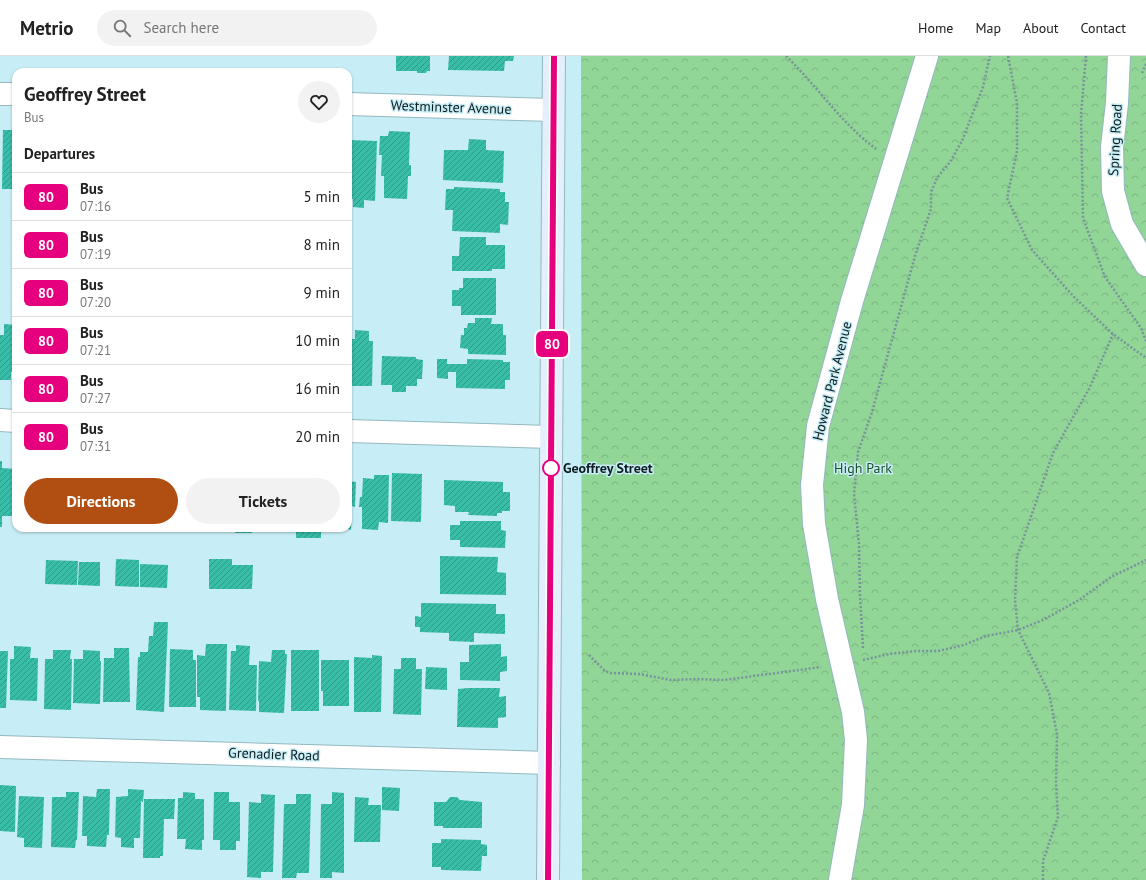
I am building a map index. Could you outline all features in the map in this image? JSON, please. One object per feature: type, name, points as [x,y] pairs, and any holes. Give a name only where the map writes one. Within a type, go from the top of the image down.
[{"type":"main road","points":[[548,880],[554,56]]},
{"type":"street","name":"Howard Park Avenue","points":[[840,880],[853,805],[856,740],[853,712],[827,599],[814,524],[812,485],[815,448],[818,426],[852,301],[927,56]]},
{"type":"street","name":"Spring Road","points":[[1119,56],[1117,103],[1112,147],[1113,191],[1122,224],[1146,265]]},
{"type":"street","points":[[0,94],[12,94]]},
{"type":"street","name":"Westminster Avenue","points":[[352,104],[554,110]]},
{"type":"street","points":[[0,420],[12,421]]},
{"type":"street","points":[[352,431],[551,436]]},
{"type":"street","name":"Grenadier Road","points":[[0,746],[549,763]]},
{"type":"path","points":[[786,56],[801,70],[841,117],[863,139],[886,156],[896,160]]},
{"type":"path","points":[[864,660],[859,544],[854,494],[858,452],[872,412],[914,256],[931,209],[931,192],[937,178],[950,162],[962,141],[983,87],[990,56]]},
{"type":"path","points":[[1008,56],[1017,103],[1017,151],[1007,198],[1032,250],[1074,297],[1113,334],[1146,358]]},
{"type":"path","points":[[1043,880],[1043,861],[1058,817],[1056,784],[1057,734],[1049,693],[1018,630],[1015,600],[1017,557],[1053,453],[1090,387],[1113,334]]},
{"type":"path","points":[[589,655],[605,671],[610,673],[639,674],[671,680],[724,680],[821,667],[889,654],[916,651],[938,651],[964,645],[986,636],[1018,630],[1043,620],[1079,600],[1111,577],[1146,560]]},
{"type":"green space","name":"High Park","points":[[581,56],[1146,56],[1146,880],[582,880]]},
{"type":"building","points":[[396,56],[430,56],[430,71],[427,71],[426,73],[417,73],[417,71],[396,71]]},
{"type":"building","points":[[449,56],[514,56],[513,61],[505,61],[504,71],[448,70]]},
{"type":"building","points":[[3,130],[12,130],[12,189],[2,189]]},
{"type":"building","points":[[389,131],[410,132],[409,165],[411,165],[411,176],[408,176],[407,199],[384,198],[384,176],[381,176],[382,155],[379,155],[380,136],[388,136]]},
{"type":"building","points":[[469,139],[486,140],[486,150],[504,151],[503,183],[443,180],[444,150],[468,150]]},
{"type":"building","points":[[352,140],[377,141],[375,201],[364,200],[364,208],[353,207]]},
{"type":"building","points":[[454,187],[500,189],[500,192],[505,192],[505,202],[509,202],[508,225],[500,224],[500,233],[452,231],[453,210],[445,210],[446,189],[454,189]]},
{"type":"building","points":[[460,237],[486,237],[486,245],[505,245],[505,269],[492,269],[492,271],[452,271],[452,256],[459,256]]},
{"type":"building","points":[[463,278],[496,278],[496,315],[461,315],[461,306],[452,306],[452,290],[459,290],[459,288],[463,288]]},
{"type":"building","points":[[475,318],[492,318],[491,324],[503,324],[503,335],[506,335],[506,355],[468,354],[468,349],[460,348],[461,335],[464,335],[464,328],[467,328],[468,323],[475,323]]},
{"type":"building","points":[[4,324],[12,325],[11,380],[0,380],[0,335],[4,335]]},
{"type":"building","points":[[355,330],[369,331],[369,341],[373,341],[372,386],[352,386],[352,339],[355,339]]},
{"type":"building","points":[[382,356],[416,357],[416,359],[423,360],[422,379],[417,379],[417,386],[406,386],[406,392],[392,392],[392,385],[381,385]]},
{"type":"building","points":[[437,359],[447,359],[447,364],[467,364],[467,359],[503,360],[503,362],[510,362],[510,380],[505,380],[505,389],[456,388],[456,372],[448,372],[448,379],[437,378]]},
{"type":"building","points":[[0,461],[2,461],[2,468],[12,469],[12,516],[2,516],[2,527],[0,527]]},
{"type":"building","points":[[392,473],[422,474],[421,522],[391,521]]},
{"type":"building","points":[[374,475],[389,475],[388,523],[379,522],[378,530],[362,529],[362,507],[359,507],[360,497],[362,497],[363,478],[374,479]]},
{"type":"building","points":[[444,480],[503,482],[503,492],[510,492],[510,511],[502,511],[502,513],[497,513],[497,516],[468,515],[469,512],[455,512],[455,506],[444,505]]},
{"type":"building","points":[[352,482],[356,482],[355,507],[352,506]]},
{"type":"building","points":[[460,521],[501,521],[501,530],[506,531],[505,548],[460,547],[460,540],[450,540],[450,525],[460,525]]},
{"type":"building","points":[[235,532],[252,532],[252,533]]},
{"type":"building","points":[[296,532],[321,532],[321,538],[296,538]]},
{"type":"building","points":[[440,556],[498,557],[497,572],[506,573],[506,595],[440,594]]},
{"type":"building","points":[[116,559],[139,560],[139,587],[115,586]]},
{"type":"building","points":[[209,559],[232,559],[232,565],[253,565],[252,589],[209,589]]},
{"type":"building","points":[[46,560],[78,561],[77,585],[45,584]]},
{"type":"building","points":[[79,562],[100,562],[100,586],[78,585]]},
{"type":"building","points":[[140,564],[168,565],[167,588],[140,587]]},
{"type":"building","points":[[421,603],[496,604],[496,614],[505,614],[505,634],[474,633],[474,642],[449,641],[449,633],[420,632],[420,627],[415,627],[415,616],[421,617]]},
{"type":"building","points":[[154,622],[168,622],[164,712],[136,710],[138,657],[140,657],[140,652],[148,652],[149,636],[153,636]]},
{"type":"building","points":[[206,644],[227,644],[226,711],[200,710],[200,697],[197,697],[197,655],[205,656]]},
{"type":"building","points":[[501,644],[501,657],[507,656],[507,671],[500,672],[500,681],[460,680],[460,662],[469,662],[469,645]]},
{"type":"building","points":[[236,645],[250,646],[249,665],[257,665],[256,711],[229,710],[231,651],[236,651]]},
{"type":"building","points":[[14,646],[31,647],[30,658],[38,658],[37,701],[10,700],[10,659],[14,659]]},
{"type":"building","points":[[114,648],[129,648],[130,702],[103,702],[104,658],[114,658]]},
{"type":"building","points":[[170,649],[193,650],[193,660],[196,660],[196,707],[169,707]]},
{"type":"building","points":[[53,650],[71,650],[71,710],[44,709],[45,659],[53,659]]},
{"type":"building","points":[[83,650],[100,651],[100,704],[73,703],[74,659],[83,659]]},
{"type":"building","points":[[272,650],[285,650],[285,654],[287,654],[284,713],[259,712],[259,661],[271,662]]},
{"type":"building","points":[[291,650],[319,650],[319,711],[291,711]]},
{"type":"building","points":[[0,651],[8,651],[6,708],[0,708]]},
{"type":"building","points":[[372,655],[382,656],[381,712],[354,712],[354,657],[372,658]]},
{"type":"building","points":[[401,658],[416,658],[416,669],[422,669],[421,715],[393,714],[394,669],[401,669]]},
{"type":"building","points":[[321,660],[349,660],[349,706],[323,706],[323,691],[321,691]]},
{"type":"building","points":[[426,667],[447,668],[447,690],[425,689]]},
{"type":"building","points":[[500,688],[499,697],[506,696],[506,717],[498,718],[498,728],[457,727],[458,689]]},
{"type":"building","points":[[0,785],[16,786],[15,832],[0,831]]},
{"type":"building","points":[[382,787],[400,788],[399,811],[382,810]]},
{"type":"building","points":[[97,789],[110,789],[109,835],[107,835],[106,847],[87,846],[87,836],[82,836],[83,796],[96,797]]},
{"type":"building","points":[[128,789],[144,790],[143,802],[141,801],[140,838],[134,838],[134,848],[121,847],[121,838],[115,837],[116,797],[128,796]]},
{"type":"building","points":[[66,792],[79,792],[77,840],[75,848],[51,847],[52,797],[66,797]]},
{"type":"building","points":[[183,792],[195,793],[195,799],[204,799],[204,840],[202,840],[202,850],[185,849],[186,839],[177,839],[178,798],[183,798]]},
{"type":"building","points":[[214,792],[229,792],[229,802],[240,802],[240,841],[236,841],[236,850],[220,850],[220,840],[213,840]]},
{"type":"building","points":[[332,792],[344,793],[344,873],[332,872],[332,878],[320,878],[321,804],[332,804]]},
{"type":"building","points":[[261,794],[275,795],[273,872],[261,872],[261,878],[247,877],[249,802],[261,803]]},
{"type":"building","points":[[296,794],[311,794],[309,873],[297,873],[296,878],[282,878],[284,804],[296,804]]},
{"type":"building","points":[[19,796],[44,797],[42,848],[24,847],[24,838],[17,837]]},
{"type":"building","points":[[355,797],[369,798],[368,805],[381,805],[380,842],[354,842]]},
{"type":"building","points":[[450,797],[457,797],[460,800],[482,802],[482,828],[443,828],[443,826],[434,826],[434,802],[446,802]]},
{"type":"building","points":[[144,799],[175,799],[174,819],[164,819],[163,856],[160,856],[160,858],[143,858]]},
{"type":"building","points":[[441,839],[481,840],[481,844],[487,845],[487,856],[482,856],[481,871],[441,870],[441,867],[432,867],[432,843],[441,843]]},
{"type":"bus line","name":"80","points":[[548,880],[554,56]]},
{"type":"place","name":"Geoffrey Street","points":[[551,468]]}]
